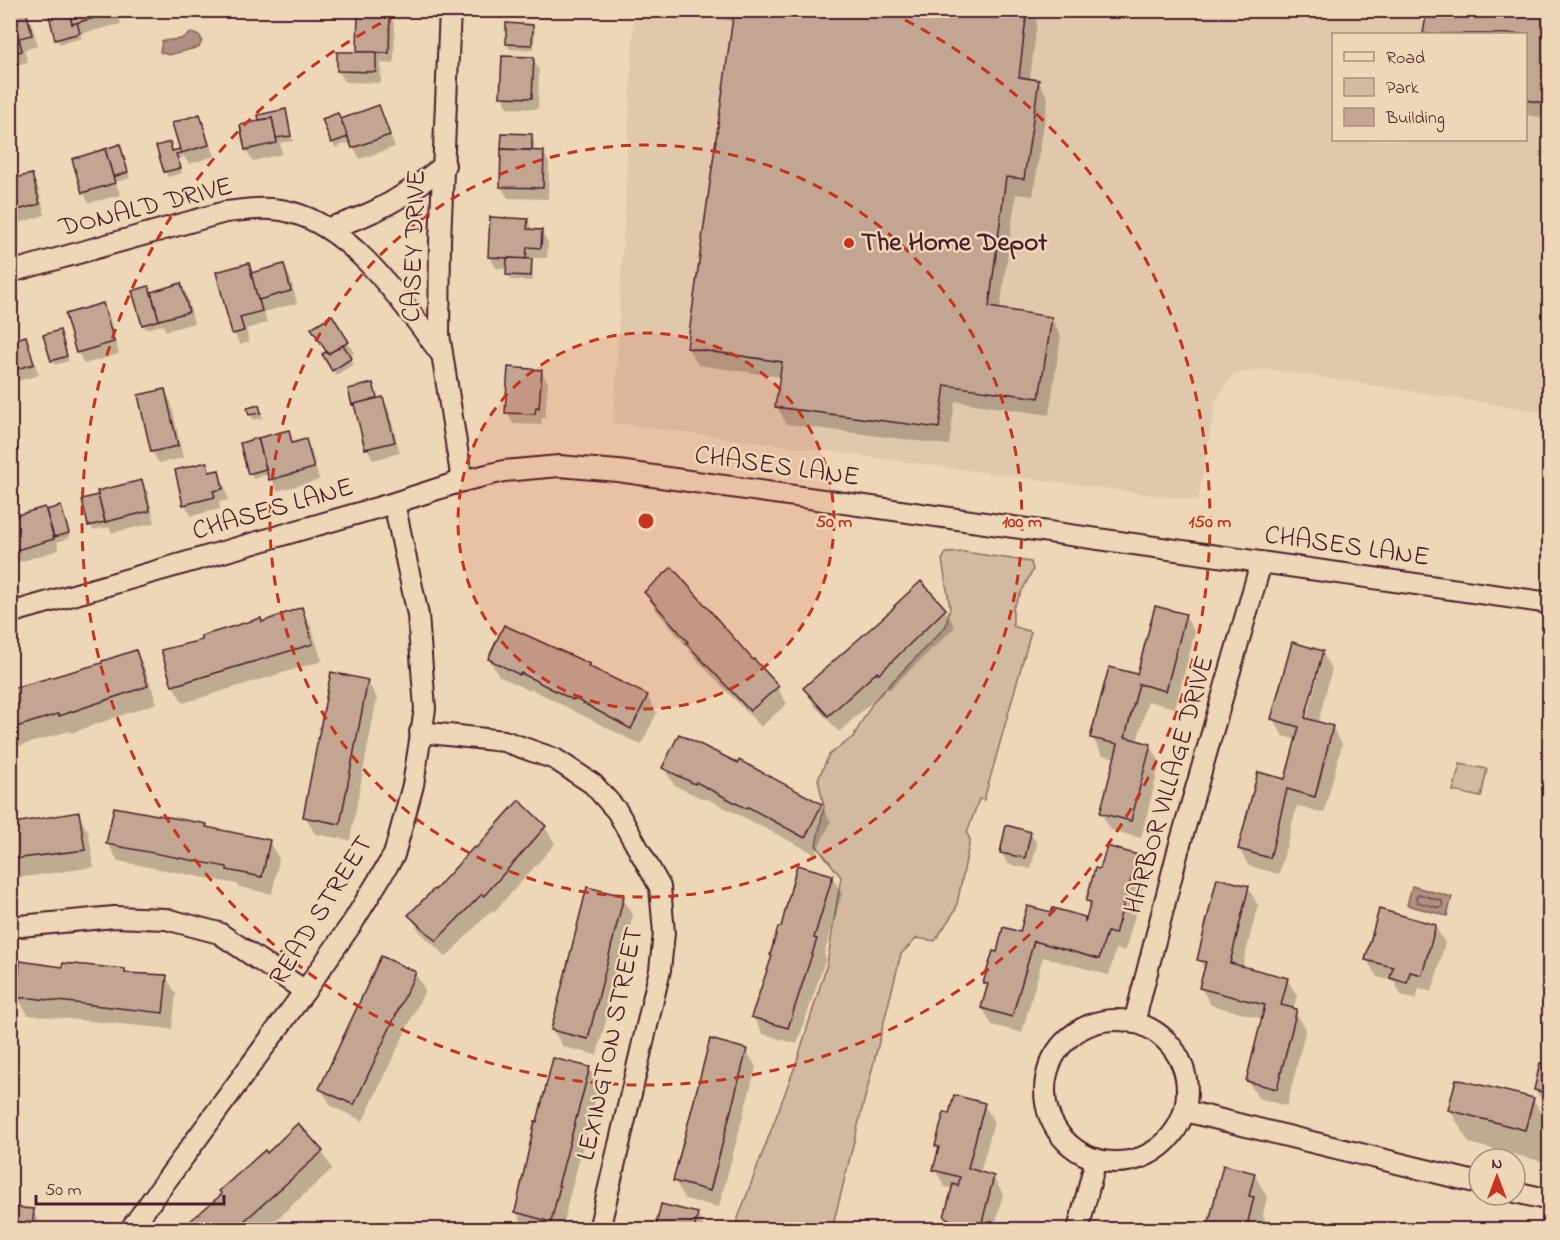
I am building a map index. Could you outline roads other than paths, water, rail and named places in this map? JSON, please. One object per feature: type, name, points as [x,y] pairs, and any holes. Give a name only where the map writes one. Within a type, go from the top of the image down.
[{"type":"street","name":"CASEY DRIVE","points":[[450,10],[440,241],[439,334],[462,481]]},
{"type":"street","points":[[328,228],[382,210],[408,194],[445,165]]},
{"type":"street","name":"DONALD DRIVE","points":[[10,272],[225,212],[258,208],[290,212],[328,228],[360,256],[394,293],[442,355]]},
{"type":"street","name":"CHASES LANE","points":[[10,613],[394,503],[462,481],[504,471],[559,466],[618,471],[1550,603]]},
{"type":"street","name":"READ STREET","points":[[130,1230],[305,991],[353,922],[394,855],[413,785],[425,709],[418,615],[394,503]]},
{"type":"street","name":"HARBOR VILLAGE DRIVE","points":[[1134,1023],[1178,851],[1261,563]]},
{"type":"street","name":"LEXINGTON STREET","points":[[420,732],[504,741],[555,759],[593,784],[617,811],[660,887],[664,917],[662,960],[599,1230]]},
{"type":"street","points":[[10,927],[114,917],[166,920],[219,933],[305,991]]},
{"type":"street","points":[[1118,1020],[1134,1023],[1149,1028],[1163,1037],[1182,1063],[1188,1095],[1185,1111],[1177,1128],[1165,1143],[1150,1154],[1133,1160],[1114,1162],[1096,1159],[1080,1152],[1066,1141],[1055,1127],[1047,1102],[1047,1076],[1061,1047],[1086,1027],[1118,1020]]},
{"type":"street","points":[[1185,1111],[1467,1180]]},
{"type":"street","points":[[1078,1230],[1096,1159]]},
{"type":"street","points":[[1527,1195],[1550,1200]]},
{"type":"water","points":[[191,33],[200,36],[202,41],[199,47],[169,55],[160,52],[162,41],[181,39]]},
{"type":"water","points":[[1412,886],[1452,897],[1447,916],[1407,905]]},
{"type":"place","name":"The Home Depot","points":[[849,243]]}]
